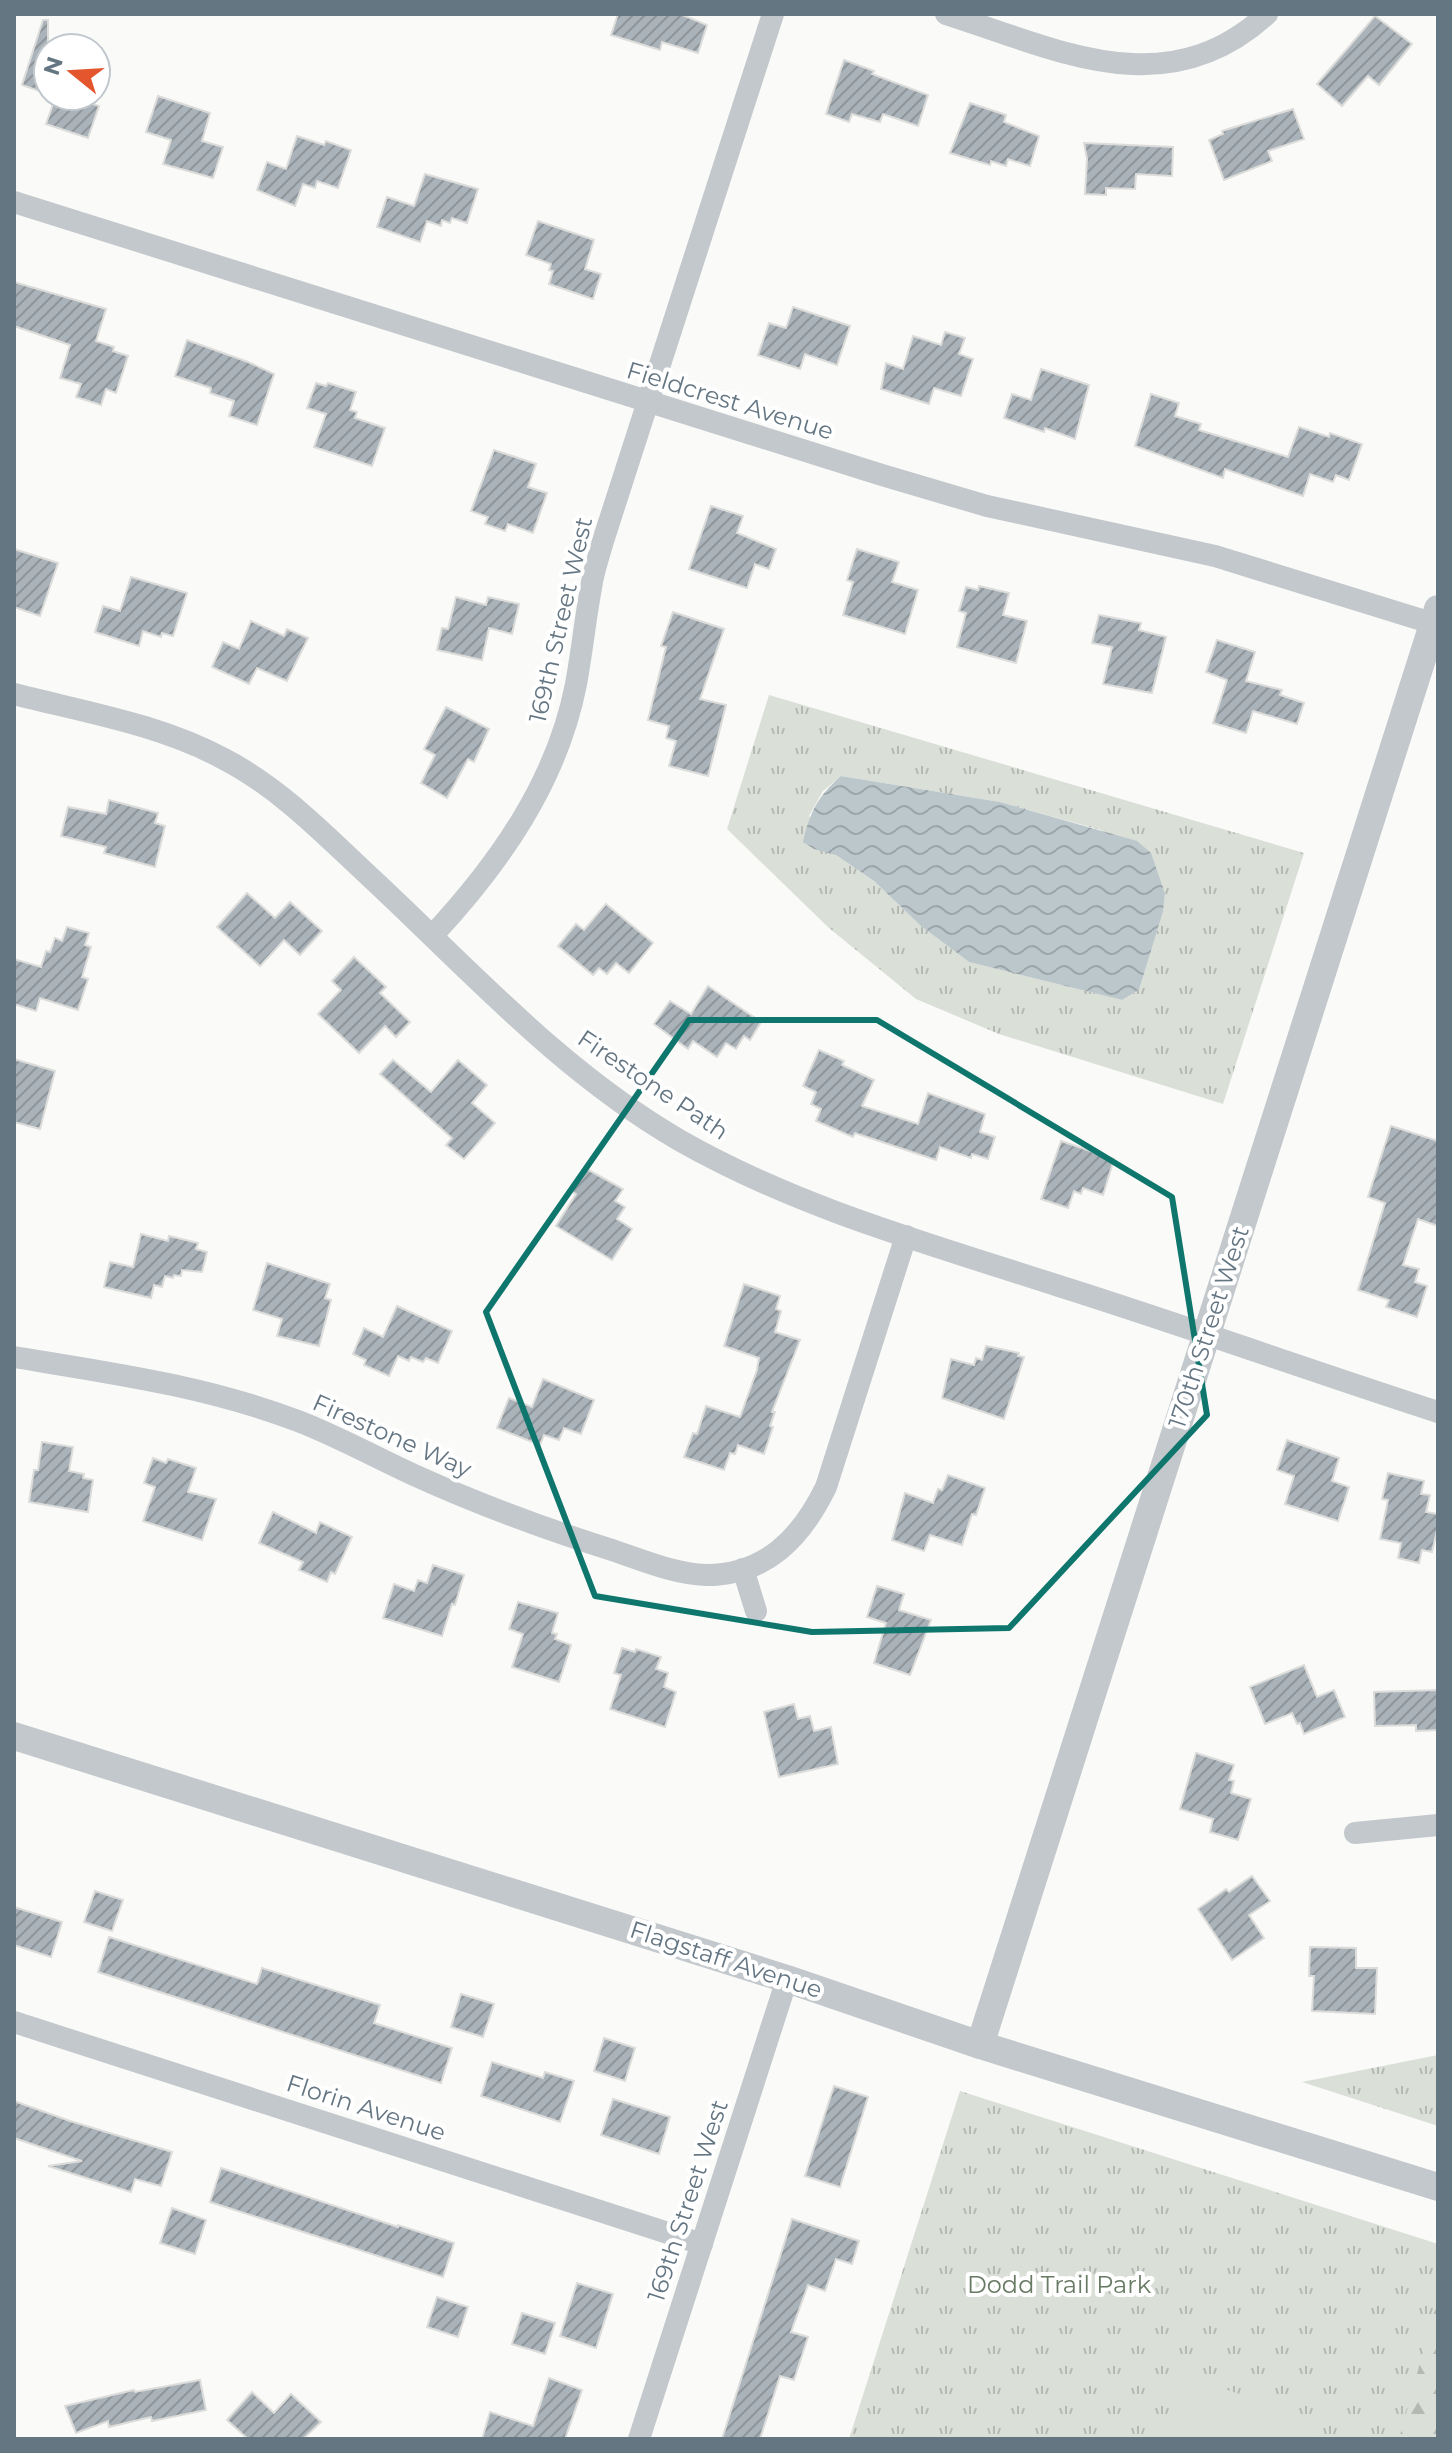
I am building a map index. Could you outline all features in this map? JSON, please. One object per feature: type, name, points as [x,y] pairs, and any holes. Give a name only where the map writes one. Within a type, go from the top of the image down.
[{"type":"street","name":"169th Street West","points":[[433,935],[491,868],[541,787],[556,752],[576,687],[591,584],[603,541],[773,14]]},
{"type":"street","points":[[946,14],[1080,57],[1117,64],[1156,65],[1188,59],[1223,45],[1267,14]]},
{"type":"street","name":"Fieldcrest Avenue","points":[[14,202],[648,403],[987,506],[1215,556],[1436,619]]},
{"type":"street","name":"170th Street West","points":[[980,2045],[1436,619]]},
{"type":"street","name":"Firestone Path","points":[[14,694],[182,739],[225,759],[267,785],[305,816],[433,935],[511,1013],[587,1078],[677,1138],[726,1165],[798,1198],[906,1236],[1438,1412]]},
{"type":"street","name":"Firestone Way","points":[[14,1357],[137,1377],[249,1403],[475,1501],[592,1544],[685,1573],[706,1575],[743,1569],[771,1557],[794,1538],[813,1515],[826,1487],[906,1236]]},
{"type":"street","points":[[743,1569],[756,1611]]},
{"type":"street","name":"Flagstaff Avenue","points":[[14,1736],[787,1979],[980,2045],[1438,2187]]},
{"type":"street","points":[[1355,1833],[1438,1825]]},
{"type":"street","name":"169th Street West","points":[[639,2439],[787,1979]]},
{"type":"street","name":"Florin Avenue","points":[[14,2022],[702,2244]]},
{"type":"highlighted area","points":[[689,1020],[877,1020],[1172,1197],[1207,1415],[1009,1628],[812,1632],[595,1596],[486,1312]]},
{"type":"green space","points":[[769,695],[1304,853],[1223,1104],[999,1034],[916,999],[829,928],[727,829]],"holes":[[[841,776],[1000,802],[1101,830],[1165,894],[1163,912],[1139,990],[1122,1000],[969,962],[921,926],[874,881],[836,855],[809,816],[823,791]]]},
{"type":"green space","points":[[1438,2055],[1438,2126],[1302,2082]]},
{"type":"green space","name":"Dodd Trail Park","points":[[960,2091],[1438,2244],[1438,2439],[849,2439]]},
{"type":"green space","points":[[1438,2296],[1438,2439],[1399,2439],[1433,2316]]},
{"type":"green space","points":[[1182,2375],[1324,2422],[1319,2439],[1161,2439]]},
{"type":"water","points":[[841,776],[1000,802],[1137,841],[1151,853],[1165,894],[1163,912],[1139,990],[1122,1000],[969,962],[921,926],[874,881],[836,855],[814,849],[803,842],[816,806]]},
{"type":"building","points":[[618,14],[680,14],[707,25],[698,53],[662,42],[660,50],[611,35]]},
{"type":"building","points":[[1375,16],[1412,44],[1379,85],[1368,76],[1342,106],[1317,84]]},
{"type":"building","points":[[43,20],[48,20],[48,32],[39,32]]},
{"type":"building","points":[[32,54],[32,88],[22,85]]},
{"type":"building","points":[[844,60],[928,95],[918,126],[883,114],[880,122],[852,114],[849,122],[826,114]]},
{"type":"building","points":[[158,96],[210,113],[202,141],[223,147],[213,178],[163,164],[171,140],[146,132]]},
{"type":"building","points":[[970,103],[1006,115],[1004,122],[1039,136],[1030,166],[1008,159],[1006,166],[991,161],[990,165],[950,153]]},
{"type":"building","points":[[1293,109],[1304,139],[1268,151],[1272,161],[1224,180],[1209,140],[1223,134],[1222,131]]},
{"type":"building","points":[[50,112],[97,112],[88,138],[46,124]]},
{"type":"building","points":[[297,136],[324,145],[326,141],[351,150],[338,188],[317,181],[315,188],[303,184],[295,206],[257,190],[267,162],[286,169]]},
{"type":"building","points":[[1084,143],[1173,147],[1172,176],[1136,174],[1135,189],[1106,188],[1106,195],[1085,194],[1087,159]]},
{"type":"building","points":[[425,174],[478,189],[467,223],[452,218],[450,223],[442,220],[441,226],[427,221],[420,242],[377,227],[387,197],[414,206]]},
{"type":"building","points":[[538,221],[594,240],[585,269],[601,274],[593,299],[549,284],[553,271],[549,270],[551,264],[526,255]]},
{"type":"building","points":[[14,282],[106,309],[96,341],[128,356],[116,393],[106,389],[101,405],[76,397],[81,384],[60,378],[70,345],[14,326]]},
{"type":"building","points":[[793,307],[850,326],[837,365],[805,354],[800,369],[758,355],[769,323],[786,328]]},
{"type":"building","points":[[945,332],[965,338],[959,354],[973,359],[961,396],[934,388],[929,404],[881,389],[886,363],[903,369],[913,336],[941,345]]},
{"type":"building","points":[[187,340],[274,374],[257,425],[229,416],[234,401],[210,393],[211,388],[175,376]]},
{"type":"building","points":[[1041,369],[1089,385],[1075,439],[1004,418],[1012,394],[1031,400]]},
{"type":"building","points":[[316,383],[326,386],[328,383],[356,392],[350,410],[357,412],[355,418],[385,428],[372,466],[314,447],[326,414],[307,408]]},
{"type":"building","points":[[1151,394],[1179,403],[1175,416],[1201,424],[1199,430],[1288,457],[1299,427],[1362,444],[1349,480],[1336,475],[1333,482],[1310,474],[1303,496],[1225,469],[1223,478],[1135,446]]},
{"type":"building","points":[[494,450],[536,464],[528,487],[547,493],[533,533],[508,524],[505,531],[485,524],[488,517],[471,511]]},
{"type":"building","points":[[711,506],[743,516],[737,533],[776,549],[769,569],[755,564],[747,588],[689,569]]},
{"type":"building","points":[[14,549],[58,563],[40,616],[14,607]]},
{"type":"building","points":[[857,549],[899,562],[892,582],[918,590],[905,634],[843,615],[853,582],[847,580]]},
{"type":"building","points":[[131,577],[187,593],[173,636],[162,633],[161,637],[143,631],[139,646],[95,632],[103,606],[120,611]]},
{"type":"building","points":[[979,586],[1009,593],[1003,615],[1027,621],[1016,663],[957,647],[966,613],[959,611],[966,587],[978,590]]},
{"type":"building","points":[[456,597],[486,605],[488,597],[519,604],[512,634],[489,628],[482,660],[437,650],[442,628],[448,629]]},
{"type":"building","points":[[673,612],[724,629],[700,699],[726,705],[708,776],[669,766],[676,741],[666,738],[669,726],[648,720],[666,647],[661,646]]},
{"type":"building","points":[[1099,615],[1141,623],[1139,630],[1166,637],[1152,693],[1103,684],[1112,647],[1092,643]]},
{"type":"building","points":[[251,621],[284,636],[287,629],[308,638],[287,681],[257,668],[249,684],[212,667],[223,642],[239,649]]},
{"type":"building","points":[[1217,640],[1255,652],[1246,681],[1282,690],[1280,695],[1304,703],[1297,724],[1253,711],[1246,733],[1213,723],[1227,680],[1206,672]]},
{"type":"building","points":[[446,707],[489,729],[474,762],[468,759],[447,798],[421,783],[435,755],[424,749]]},
{"type":"building","points":[[109,800],[158,813],[155,823],[165,826],[155,867],[104,853],[106,847],[61,836],[68,807],[106,814]]},
{"type":"building","points":[[247,893],[275,918],[290,902],[322,931],[300,955],[284,940],[260,966],[217,927]]},
{"type":"building","points":[[606,904],[653,943],[629,973],[616,963],[607,974],[599,968],[593,975],[558,946],[576,924],[584,930]]},
{"type":"building","points":[[67,927],[89,933],[85,945],[91,947],[82,977],[88,979],[78,1010],[40,998],[36,1011],[14,1004],[14,959],[41,967],[46,951],[50,952],[55,938],[62,941]]},
{"type":"building","points":[[354,957],[386,987],[380,993],[410,1022],[396,1037],[385,1026],[359,1053],[318,1014],[341,990],[332,981]]},
{"type":"building","points":[[708,986],[761,1022],[750,1040],[744,1036],[736,1049],[726,1043],[717,1057],[693,1041],[688,1049],[654,1024],[670,1001],[691,1014]]},
{"type":"building","points":[[819,1050],[874,1080],[862,1106],[918,1124],[928,1093],[985,1114],[980,1132],[995,1137],[988,1159],[972,1154],[971,1158],[940,1147],[936,1160],[855,1133],[853,1137],[816,1121],[821,1109],[811,1104],[816,1092],[803,1086]]},
{"type":"building","points":[[14,1059],[55,1071],[40,1129],[14,1122]]},
{"type":"building","points":[[393,1060],[431,1092],[458,1060],[487,1085],[472,1103],[495,1123],[464,1159],[446,1145],[452,1138],[380,1074]]},
{"type":"building","points":[[1391,1126],[1438,1141],[1438,1226],[1418,1219],[1403,1265],[1419,1269],[1415,1282],[1427,1286],[1417,1317],[1386,1307],[1389,1300],[1358,1290],[1385,1203],[1368,1197]]},
{"type":"building","points":[[1061,1141],[1114,1159],[1103,1195],[1083,1188],[1081,1194],[1074,1191],[1068,1208],[1041,1199]]},
{"type":"building","points":[[585,1168],[623,1189],[615,1201],[625,1207],[617,1219],[632,1229],[612,1260],[556,1226],[576,1194],[571,1191]]},
{"type":"building","points":[[141,1234],[168,1241],[169,1236],[198,1243],[196,1249],[207,1252],[202,1272],[182,1270],[181,1276],[165,1276],[162,1287],[154,1285],[151,1298],[104,1287],[110,1262],[133,1267]]},
{"type":"building","points":[[267,1263],[330,1284],[325,1298],[331,1300],[319,1346],[277,1336],[282,1319],[253,1310]]},
{"type":"building","points":[[744,1284],[780,1296],[776,1309],[781,1311],[775,1332],[800,1340],[772,1412],[775,1412],[770,1426],[773,1427],[764,1454],[738,1445],[735,1454],[730,1453],[724,1470],[684,1457],[693,1433],[697,1434],[706,1406],[740,1417],[757,1370],[759,1358],[724,1346]]},
{"type":"building","points":[[397,1306],[452,1331],[438,1363],[426,1358],[423,1362],[411,1357],[409,1361],[398,1356],[389,1376],[364,1365],[366,1360],[353,1354],[364,1328],[383,1337]]},
{"type":"building","points":[[986,1346],[1019,1353],[1018,1356],[1024,1357],[1004,1419],[942,1398],[951,1359],[974,1365],[976,1358],[982,1360]]},
{"type":"building","points":[[543,1379],[594,1400],[581,1434],[564,1428],[559,1440],[544,1435],[540,1445],[497,1428],[509,1398],[532,1407]]},
{"type":"building","points":[[1287,1440],[1339,1458],[1332,1481],[1349,1487],[1338,1521],[1285,1504],[1294,1476],[1277,1470]]},
{"type":"building","points":[[42,1442],[73,1447],[69,1471],[84,1474],[83,1478],[93,1480],[88,1512],[29,1502]]},
{"type":"building","points":[[153,1458],[166,1463],[168,1459],[196,1468],[188,1492],[216,1499],[202,1540],[143,1521],[155,1487],[144,1483]]},
{"type":"building","points":[[1388,1473],[1424,1481],[1421,1494],[1430,1495],[1426,1512],[1438,1514],[1432,1552],[1422,1550],[1419,1563],[1398,1558],[1401,1543],[1380,1539],[1388,1500],[1382,1499]]},
{"type":"building","points":[[948,1475],[985,1488],[962,1545],[930,1535],[924,1551],[892,1540],[905,1493],[933,1503]]},
{"type":"building","points":[[273,1512],[316,1533],[320,1522],[352,1537],[335,1574],[331,1572],[327,1582],[299,1570],[303,1562],[259,1543]]},
{"type":"building","points":[[433,1565],[464,1575],[442,1636],[383,1618],[394,1584],[414,1591],[418,1580],[427,1583]]},
{"type":"building","points":[[877,1586],[904,1594],[899,1610],[931,1620],[910,1675],[874,1663],[886,1623],[867,1617]]},
{"type":"building","points":[[518,1602],[558,1613],[552,1633],[557,1634],[555,1639],[571,1645],[559,1682],[512,1667],[523,1634],[509,1629]]},
{"type":"building","points":[[622,1648],[661,1657],[656,1669],[668,1673],[664,1687],[676,1692],[665,1727],[610,1709],[621,1675],[614,1673]]},
{"type":"building","points":[[1304,1665],[1317,1697],[1334,1690],[1345,1717],[1304,1734],[1292,1713],[1265,1724],[1250,1687]]},
{"type":"building","points":[[1438,1690],[1438,1730],[1416,1731],[1416,1725],[1375,1726],[1374,1692]]},
{"type":"building","points":[[794,1704],[798,1719],[810,1716],[814,1731],[831,1727],[838,1764],[779,1777],[764,1712]]},
{"type":"building","points":[[1196,1753],[1234,1765],[1229,1780],[1234,1781],[1231,1793],[1251,1799],[1238,1840],[1210,1832],[1213,1819],[1180,1809]]},
{"type":"building","points":[[1252,1876],[1270,1901],[1249,1915],[1264,1938],[1232,1960],[1198,1909],[1226,1889],[1229,1892]]},
{"type":"building","points":[[95,1891],[123,1900],[112,1931],[84,1922]]},
{"type":"building","points":[[14,1907],[62,1922],[51,1957],[14,1945]]},
{"type":"building","points":[[109,1937],[257,1984],[262,1968],[380,2005],[374,2023],[452,2048],[441,2083],[98,1972]]},
{"type":"building","points":[[1310,1947],[1356,1948],[1356,1968],[1377,1968],[1375,2014],[1312,2011],[1314,1976],[1309,1976]]},
{"type":"building","points":[[461,1994],[494,2004],[483,2037],[451,2027]]},
{"type":"building","points":[[604,2038],[635,2048],[625,2081],[594,2071]]},
{"type":"building","points":[[492,2062],[543,2078],[545,2072],[574,2081],[560,2122],[481,2096]]},
{"type":"building","points":[[834,2086],[868,2097],[840,2187],[805,2176]]},
{"type":"building","points":[[613,2099],[670,2117],[659,2154],[601,2135]]},
{"type":"building","points":[[14,2101],[172,2152],[161,2186],[135,2179],[131,2192],[48,2166],[82,2161],[14,2138]]},
{"type":"building","points":[[221,2168],[454,2243],[443,2277],[210,2202]]},
{"type":"building","points":[[172,2208],[206,2220],[195,2254],[160,2243]]},
{"type":"building","points":[[792,2219],[859,2241],[852,2264],[836,2259],[825,2291],[808,2285],[791,2332],[808,2337],[794,2380],[780,2376],[760,2439],[722,2439]]},
{"type":"building","points":[[577,2283],[613,2294],[596,2348],[560,2336]]},
{"type":"building","points":[[437,2297],[468,2307],[458,2337],[427,2327]]},
{"type":"building","points":[[522,2313],[555,2323],[545,2354],[512,2344]]},
{"type":"building","points":[[549,2378],[582,2390],[565,2439],[482,2439],[490,2412],[533,2426]]},
{"type":"building","points":[[200,2380],[206,2410],[152,2421],[151,2417],[109,2427],[108,2421],[76,2433],[65,2406],[134,2390]]},
{"type":"building","points":[[252,2392],[274,2413],[291,2394],[321,2422],[303,2439],[248,2439],[227,2420]]}]
